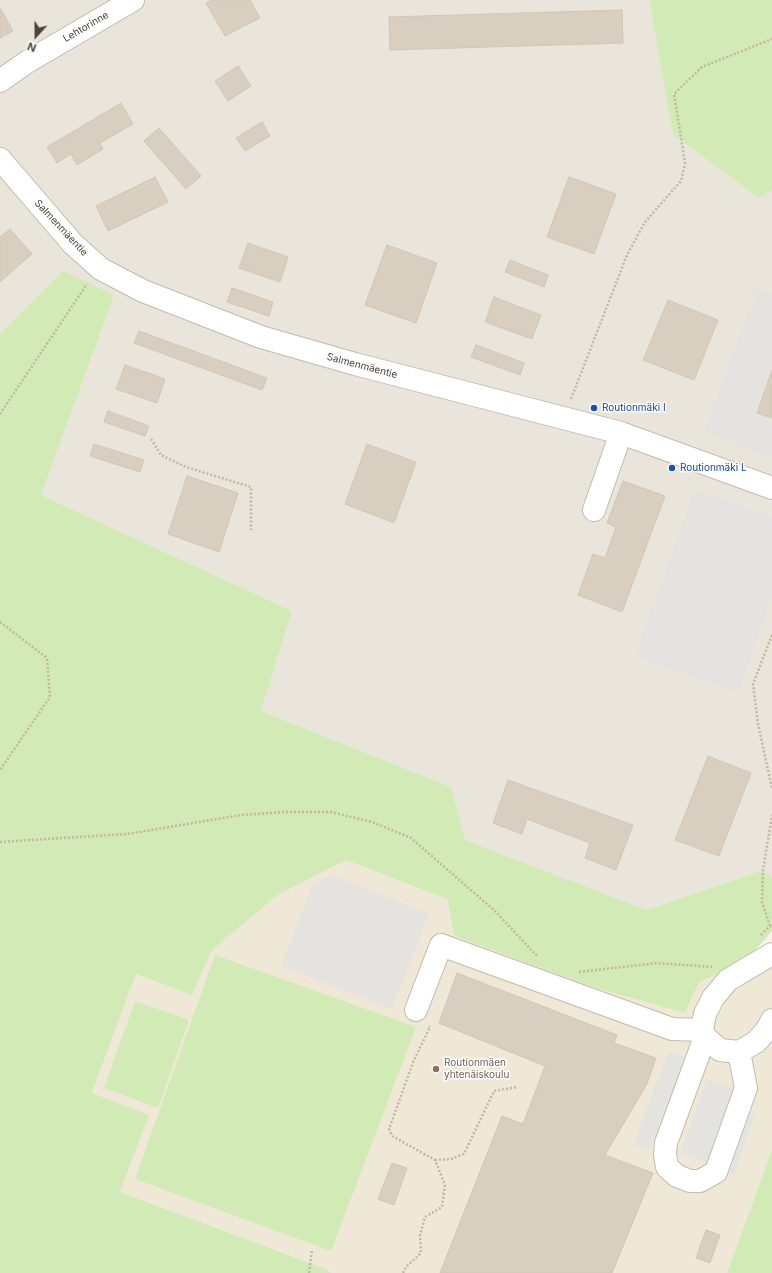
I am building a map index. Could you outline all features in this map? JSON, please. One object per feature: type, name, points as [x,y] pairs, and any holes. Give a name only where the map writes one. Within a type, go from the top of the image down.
[{"type":"street","name":"Lehtorinne","points":[[0,82],[27,62],[133,0]]},
{"type":"street","name":"Salmenmäentie","points":[[0,159],[73,244],[101,269],[143,291],[261,337],[355,364],[621,433],[772,488]]},
{"type":"street","points":[[594,510],[621,433]]},
{"type":"street","points":[[416,1010],[441,945],[672,1029],[704,1033],[720,1050],[739,1052],[756,1042],[766,1031],[772,1020]]},
{"type":"street","points":[[739,1052],[746,1088],[716,1172],[700,1181],[690,1181],[677,1176],[667,1167],[664,1154],[666,1143],[704,1033],[704,1014],[713,998],[728,980],[766,946]]},
{"type":"path","points":[[564,418],[627,255],[645,222],[681,180],[685,163],[674,94],[702,67],[772,39]]},
{"type":"path","points":[[0,414],[84,288],[101,269]]},
{"type":"path","points":[[151,439],[161,455],[167,458],[186,467],[251,487],[251,530]]},
{"type":"path","points":[[0,622],[47,658],[50,697],[0,770]]},
{"type":"path","points":[[772,635],[754,684],[758,724],[772,789]]},
{"type":"path","points":[[0,842],[127,834],[241,815],[287,812],[330,812],[372,822],[411,838],[495,912],[541,961]]},
{"type":"path","points":[[766,946],[771,925],[762,902],[763,870],[772,815]]},
{"type":"path","points":[[572,972],[657,963],[713,967]]},
{"type":"path","points":[[416,1010],[430,1028],[414,1060],[389,1129],[392,1136],[435,1160],[451,1159],[464,1154],[494,1090],[518,1087]]},
{"type":"path","points":[[402,1273],[406,1267],[421,1253],[420,1235],[425,1217],[442,1207],[445,1185],[435,1160]]},
{"type":"path","points":[[309,1273],[312,1250]]},
{"type":"shaded area","points":[[0,0],[649,0],[673,135],[759,198],[772,190],[772,878],[763,870],[647,910],[465,840],[451,787],[261,711],[292,611],[41,495],[113,295],[0,334]]},
{"type":"shaded area","points":[[757,289],[772,294],[772,370],[757,412],[772,418],[772,458],[704,432]]},
{"type":"shaded area","points":[[695,489],[772,517],[772,596],[738,693],[635,656]]},
{"type":"shaded area","name":"Routionmäen yhtenäiskoulu","points":[[346,860],[447,899],[456,936],[592,987],[685,1013],[699,982],[745,962],[772,966],[772,1042],[770,1045],[772,1045],[772,1150],[727,1273],[331,1273],[326,1269],[120,1192],[149,1115],[92,1094],[136,974],[192,995],[212,950],[279,894]]},
{"type":"shaded area","points":[[331,875],[429,913],[392,1009],[281,966],[313,883]]},
{"type":"shaded area","points":[[669,1051],[685,1057],[649,1151],[633,1145]]},
{"type":"shaded area","points":[[707,1079],[735,1089],[708,1163],[680,1153]]},
{"type":"shaded area","points":[[747,1112],[755,1115],[734,1175],[725,1172]]},
{"type":"green space","points":[[649,0],[772,0],[772,190],[759,198],[673,135]]},
{"type":"green space","points":[[63,271],[114,295],[41,495],[292,611],[261,711],[451,787],[465,840],[647,910],[763,870],[772,878],[772,931],[745,962],[699,982],[685,1013],[592,987],[455,936],[447,899],[346,860],[279,894],[212,950],[192,995],[136,974],[92,1093],[149,1115],[120,1192],[326,1269],[331,1273],[0,1273],[0,334]]},
{"type":"green space","points":[[215,955],[416,1027],[331,1251],[135,1179]]},
{"type":"green space","points":[[135,1001],[189,1020],[158,1108],[104,1088]]},
{"type":"green space","points":[[772,1150],[772,1273],[727,1273]]},
{"type":"building","points":[[212,0],[250,0],[260,18],[225,36],[206,3]]},
{"type":"building","points":[[1,9],[13,31],[0,38],[0,10]]},
{"type":"building","points":[[622,10],[623,43],[390,50],[389,17]]},
{"type":"building","points":[[238,66],[251,86],[228,101],[215,81]]},
{"type":"building","points":[[121,103],[133,124],[100,143],[103,149],[77,165],[71,154],[57,163],[47,147]]},
{"type":"building","points":[[262,122],[270,136],[245,151],[236,138]]},
{"type":"building","points":[[159,128],[201,176],[186,189],[144,141]]},
{"type":"building","points":[[155,177],[168,202],[108,231],[96,206]]},
{"type":"building","points":[[569,177],[616,194],[594,254],[547,237]]},
{"type":"building","points":[[10,229],[32,254],[0,282],[0,237]]},
{"type":"building","points":[[248,243],[288,257],[280,282],[239,268]]},
{"type":"building","points":[[387,245],[437,263],[416,323],[365,305]]},
{"type":"building","points":[[510,260],[548,275],[544,287],[505,272]]},
{"type":"building","points":[[232,288],[273,302],[269,316],[227,302]]},
{"type":"building","points":[[494,297],[541,315],[532,339],[485,322]]},
{"type":"building","points":[[668,300],[718,320],[694,380],[643,360]]},
{"type":"building","points":[[139,331],[267,378],[262,390],[134,343]]},
{"type":"building","points":[[476,345],[524,363],[520,375],[471,357]]},
{"type":"building","points":[[125,365],[165,379],[157,403],[116,389]]},
{"type":"building","points":[[772,370],[772,418],[757,413]]},
{"type":"building","points":[[108,411],[149,426],[145,436],[104,422]]},
{"type":"building","points":[[94,444],[144,460],[140,472],[90,456]]},
{"type":"building","points":[[367,444],[416,462],[394,523],[345,504]]},
{"type":"building","points":[[187,476],[238,493],[219,552],[168,534]]},
{"type":"building","points":[[623,481],[665,496],[622,612],[578,595],[593,554],[605,558],[616,527],[607,523]]},
{"type":"building","points":[[708,756],[751,773],[719,856],[675,840]]},
{"type":"building","points":[[508,780],[633,825],[616,870],[585,858],[590,843],[527,819],[522,834],[493,823]]},
{"type":"building","points":[[457,973],[617,1035],[614,1043],[656,1058],[647,1084],[605,1155],[653,1173],[612,1273],[440,1273],[502,1116],[523,1124],[545,1066],[439,1023]]},
{"type":"building","points":[[392,1163],[407,1168],[394,1205],[378,1199]]},
{"type":"building","points":[[706,1230],[720,1235],[710,1263],[696,1258]]},
{"type":"place","name":"Routionmäki I","points":[[594,408]]},
{"type":"place","name":"Routionmäki L","points":[[672,468]]},
{"type":"place","name":"Routionmäen yhtenäiskoulu","points":[[436,1069]]}]
